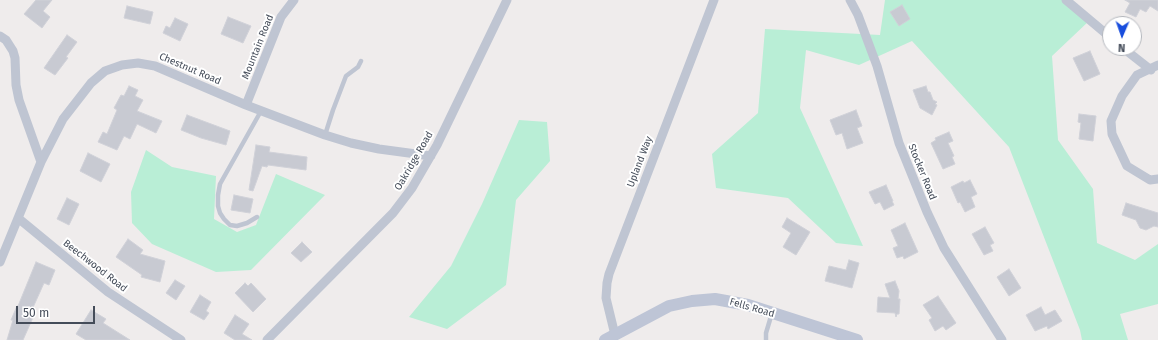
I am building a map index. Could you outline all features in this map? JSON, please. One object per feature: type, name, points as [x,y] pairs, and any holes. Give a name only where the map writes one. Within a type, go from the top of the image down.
[{"type":"street","name":"Mountain Road","points":[[246,105],[281,17],[294,0]]},
{"type":"street","name":"Oakridge Road","points":[[267,340],[393,213],[412,188],[431,156],[507,0]]},
{"type":"street","name":"Upland Way","points":[[610,338],[606,298],[609,274],[714,0]]},
{"type":"street","name":"Stocker Road","points":[[850,0],[858,15],[877,66],[898,143],[927,212],[944,248],[1002,340]]},
{"type":"street","points":[[1066,0],[1102,30]]},
{"type":"street","points":[[0,36],[6,40],[13,51],[19,100],[41,162]]},
{"type":"street","points":[[1136,56],[1154,67]]},
{"type":"street","name":"Chestnut Road","points":[[0,262],[41,162],[63,119],[91,83],[105,71],[122,65],[138,63],[155,66],[261,111],[351,143],[379,150],[431,156]]},
{"type":"street","points":[[1154,67],[1137,75],[1122,96],[1111,121],[1112,134],[1127,166],[1150,180],[1158,179]]},
{"type":"street","name":"Beechwood Road","points":[[18,218],[108,292],[181,340]]},
{"type":"street","name":"Fells Road","points":[[610,338],[659,311],[680,303],[704,299],[727,300],[748,305],[857,340]]},
{"type":"lane","points":[[325,135],[346,76],[358,67],[361,61]]},
{"type":"lane","points":[[257,217],[247,223],[237,226],[230,225],[220,213],[218,206],[218,195],[220,184],[261,111]]},
{"type":"lane","points":[[766,340],[766,333],[772,313]]},
{"type":"green space","points":[[885,0],[1063,0],[1089,21],[1052,56],[1058,140],[1093,189],[1097,243],[1135,260],[1158,244],[1158,304],[1120,314],[1128,340],[1082,340],[1080,330],[1009,147],[912,41],[859,65],[806,50],[800,108],[863,246],[836,243],[788,198],[716,188],[712,154],[758,113],[765,29],[880,35]]},
{"type":"green space","points":[[519,120],[547,122],[550,161],[516,200],[506,285],[447,329],[409,317],[451,266],[482,204]]},
{"type":"green space","points":[[146,150],[172,167],[216,176],[214,219],[237,232],[256,225],[276,174],[325,195],[251,270],[216,272],[152,244],[132,223],[131,192]]},
{"type":"building","points":[[36,0],[52,0],[43,11],[50,17],[42,28],[24,14]]},
{"type":"building","points":[[1125,0],[1158,0],[1158,11],[1150,6],[1146,12],[1140,9],[1136,16],[1134,16],[1125,12],[1130,3]]},
{"type":"building","points":[[902,5],[910,19],[899,26],[890,12]]},
{"type":"building","points":[[127,6],[153,12],[150,24],[124,18]]},
{"type":"building","points":[[228,17],[251,26],[243,43],[221,34]]},
{"type":"building","points":[[175,18],[188,24],[180,41],[163,33],[166,26],[170,28]]},
{"type":"building","points":[[67,35],[77,42],[66,57],[68,58],[55,75],[44,68]]},
{"type":"building","points":[[1090,51],[1100,74],[1084,81],[1073,58]]},
{"type":"building","points":[[129,86],[138,90],[135,96],[143,100],[137,111],[162,121],[156,133],[137,124],[130,139],[124,136],[117,150],[98,142],[103,132],[107,134],[117,110],[114,108],[121,95],[124,96]]},
{"type":"building","points":[[926,86],[933,100],[937,102],[932,115],[920,108],[913,90]]},
{"type":"building","points":[[856,110],[862,126],[857,128],[863,143],[847,149],[842,133],[836,135],[830,120]]},
{"type":"building","points":[[1079,114],[1096,116],[1093,141],[1079,139],[1081,123],[1078,122]]},
{"type":"building","points":[[187,115],[230,131],[226,145],[201,138],[181,130]]},
{"type":"building","points":[[949,132],[953,141],[948,143],[954,156],[952,157],[955,164],[943,169],[931,143],[936,140],[935,138]]},
{"type":"building","points":[[256,145],[270,147],[269,152],[307,157],[306,170],[268,165],[267,167],[262,166],[253,191],[249,190]]},
{"type":"building","points":[[88,153],[110,164],[101,182],[80,171]]},
{"type":"building","points":[[970,180],[977,194],[971,197],[975,207],[965,212],[960,202],[958,203],[951,187],[963,181],[964,183]]},
{"type":"building","points":[[886,185],[894,205],[884,210],[880,202],[875,204],[869,192]]},
{"type":"building","points":[[234,195],[253,199],[250,213],[231,210]]},
{"type":"building","points":[[67,198],[79,204],[69,225],[57,219]]},
{"type":"building","points":[[1126,203],[1158,213],[1158,227],[1154,226],[1146,230],[1140,228],[1136,220],[1122,215]]},
{"type":"building","points":[[787,218],[810,232],[796,255],[783,247],[791,233],[782,227]]},
{"type":"building","points":[[905,223],[918,252],[904,259],[903,256],[897,258],[893,248],[898,246],[891,230]]},
{"type":"building","points":[[985,227],[994,243],[990,245],[993,251],[984,255],[972,234]]},
{"type":"building","points":[[128,239],[143,250],[140,254],[165,261],[160,282],[141,277],[142,275],[116,257]]},
{"type":"building","points":[[302,242],[312,252],[301,262],[291,253]]},
{"type":"building","points":[[849,260],[859,263],[852,288],[825,281],[829,266],[846,270]]},
{"type":"building","points":[[36,262],[55,270],[49,285],[44,283],[31,312],[35,313],[23,340],[7,340],[13,320],[11,320]]},
{"type":"building","points":[[1009,269],[1021,288],[1009,296],[997,277]]},
{"type":"building","points":[[175,280],[185,286],[176,300],[166,293]]},
{"type":"building","points":[[895,281],[899,291],[898,299],[900,299],[899,314],[897,314],[896,317],[895,313],[877,312],[878,297],[890,298],[885,284]]},
{"type":"building","points":[[245,283],[248,286],[251,283],[266,299],[253,312],[235,293]]},
{"type":"building","points":[[200,295],[211,302],[206,311],[209,313],[204,320],[190,312]]},
{"type":"building","points":[[938,296],[956,323],[946,330],[943,326],[935,331],[929,320],[932,318],[923,305]]},
{"type":"building","points":[[1041,307],[1045,315],[1055,310],[1062,321],[1048,329],[1047,326],[1035,331],[1026,315]]},
{"type":"building","points":[[91,310],[106,319],[103,323],[130,340],[86,340],[76,334]]},
{"type":"building","points":[[235,315],[249,324],[242,334],[252,340],[235,340],[224,333]]}]
